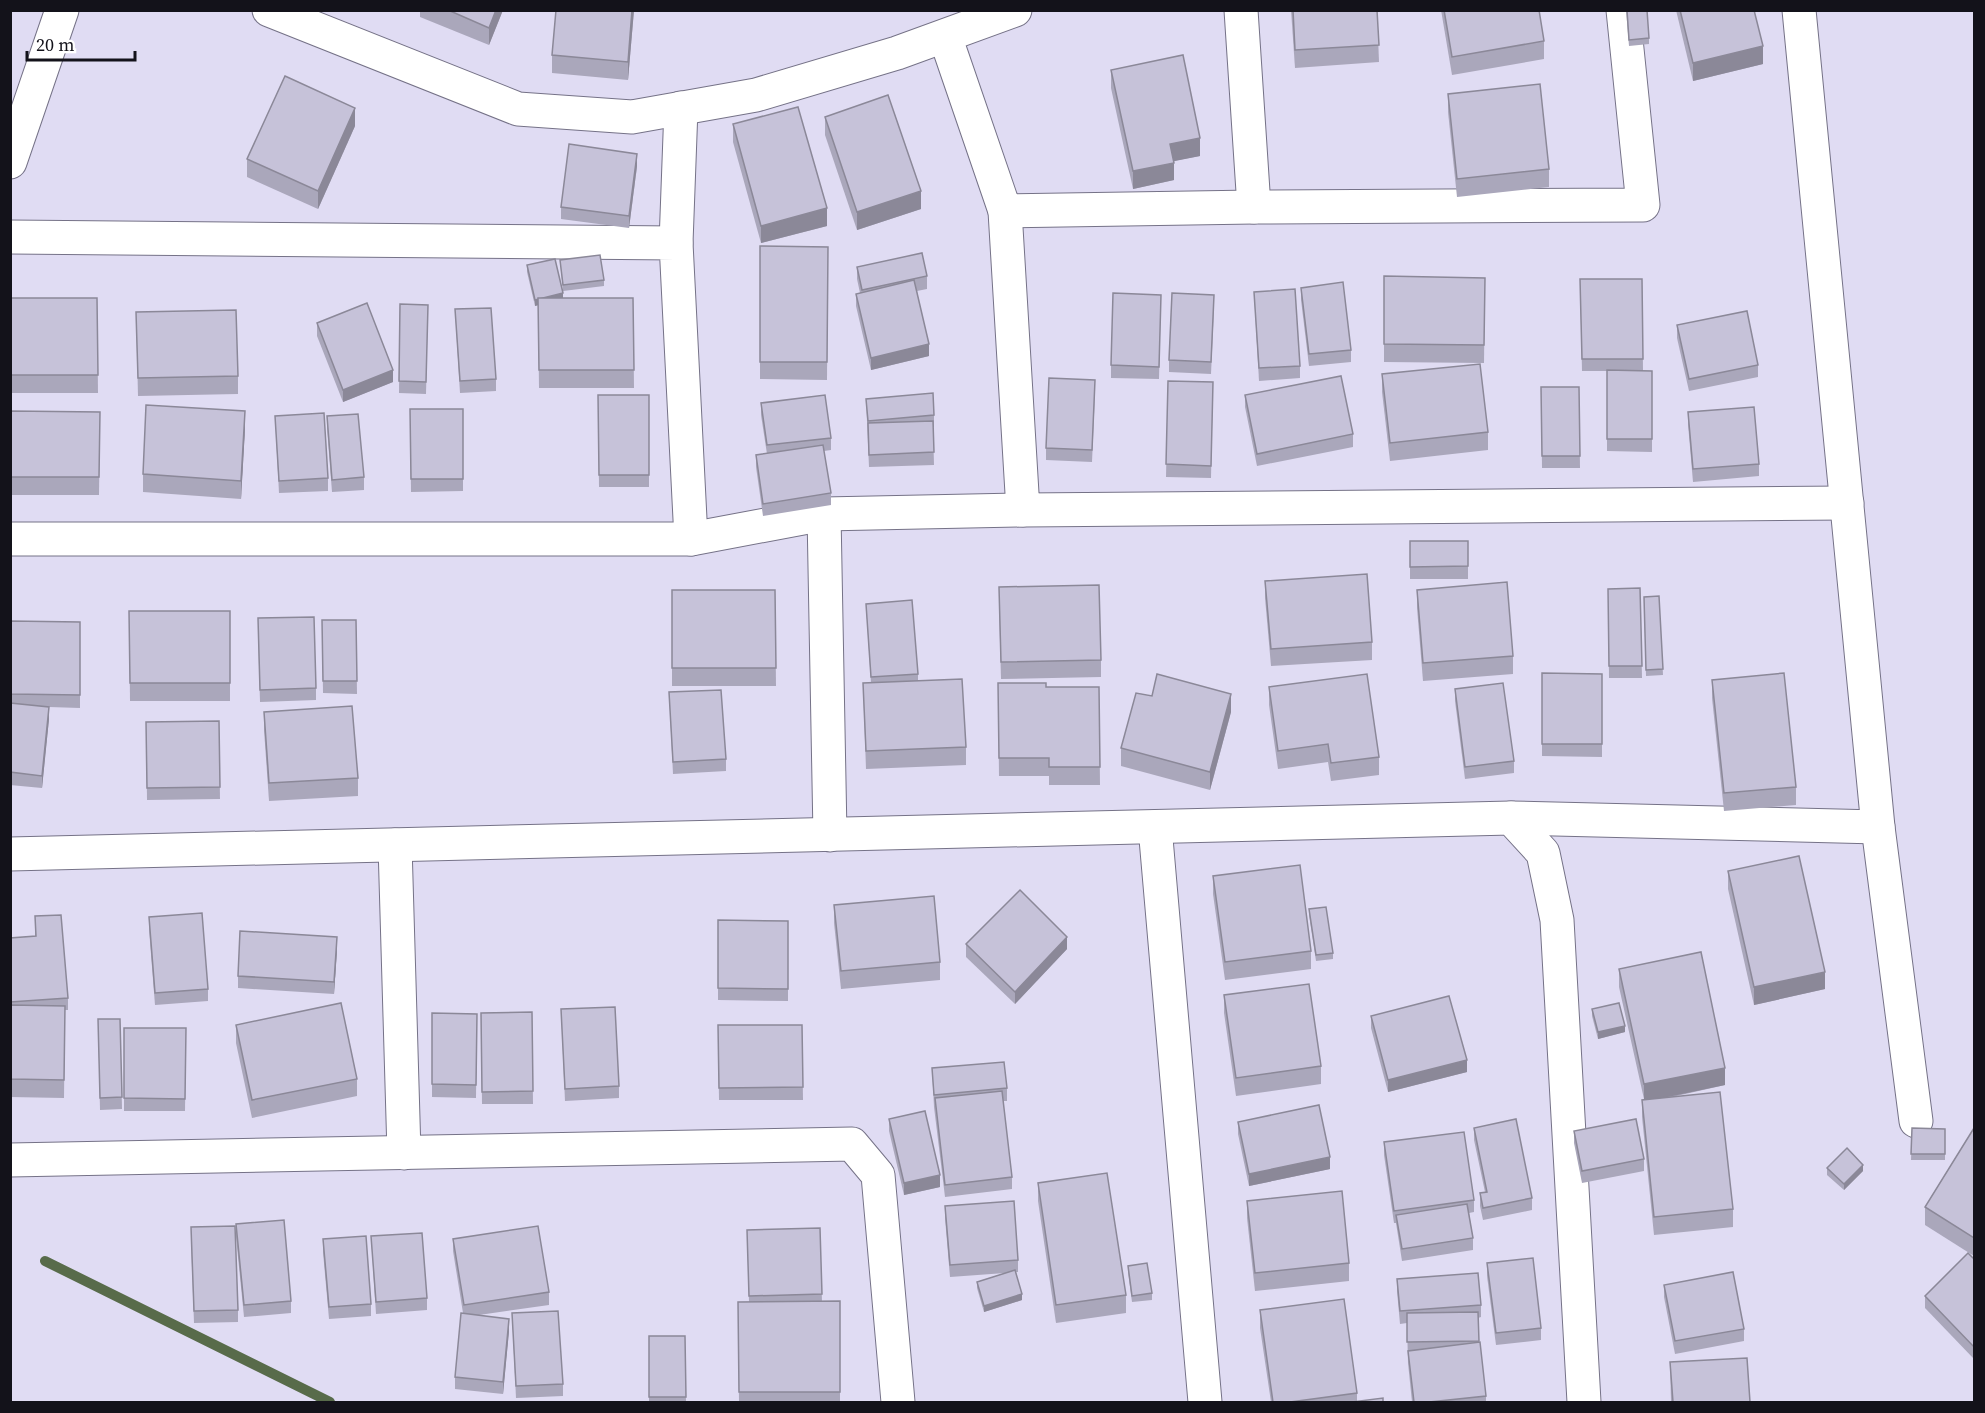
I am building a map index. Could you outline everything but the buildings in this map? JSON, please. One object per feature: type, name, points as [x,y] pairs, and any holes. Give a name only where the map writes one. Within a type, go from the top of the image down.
[{"type":"street","points":[[10,162],[62,10]]},
{"type":"street","points":[[269,10],[518,109],[632,117],[756,95],[897,53],[1015,10]]},
{"type":"street","points":[[1241,10],[1254,207]]},
{"type":"street","points":[[1005,211],[1643,205],[1623,10]]},
{"type":"street","points":[[1799,10],[1878,827],[1916,1121]]},
{"type":"street","points":[[945,36],[1005,211],[1023,510]]},
{"type":"street","points":[[681,108],[676,243],[691,539]]},
{"type":"street","points":[[10,237],[676,243]]},
{"type":"street","points":[[10,539],[691,539],[824,514],[1023,510],[1847,504]]},
{"type":"street","points":[[824,514],[830,835]]},
{"type":"street","points":[[10,854],[1511,819],[1878,827]]},
{"type":"street","points":[[1511,819],[1543,853],[1557,920],[1584,1402]]},
{"type":"street","points":[[1155,827],[1205,1402]]},
{"type":"street","points":[[395,845],[404,1152]]},
{"type":"street","points":[[10,1160],[852,1144],[878,1175],[898,1402]]},
{"type":"waterway","points":[[45,1261],[330,1402]]}]
